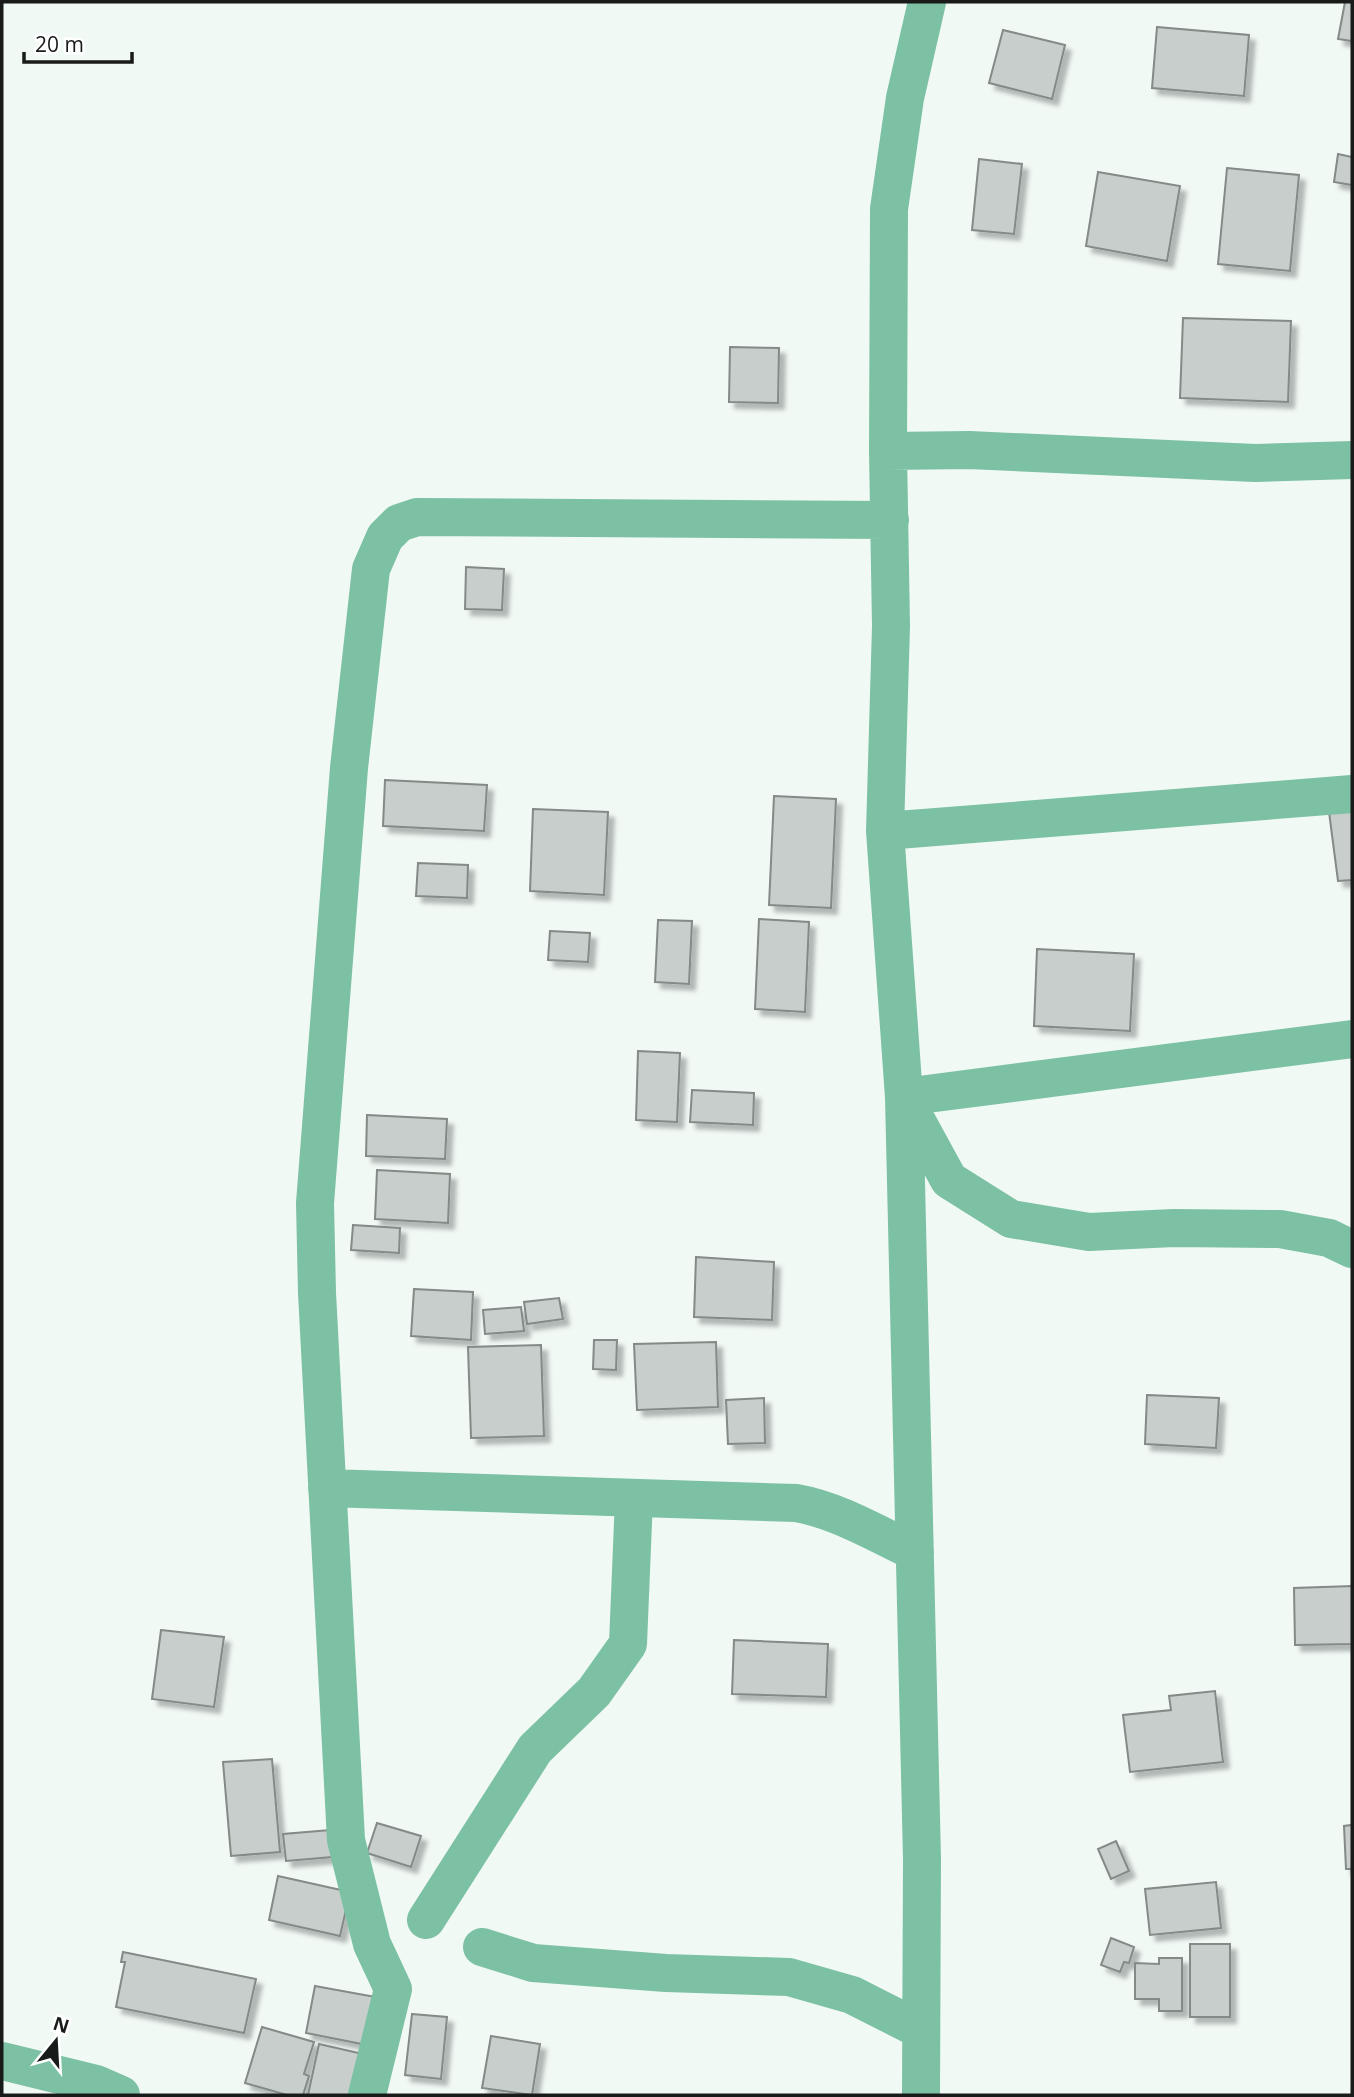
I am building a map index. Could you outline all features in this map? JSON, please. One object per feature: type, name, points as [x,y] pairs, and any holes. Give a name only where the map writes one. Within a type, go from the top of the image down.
[{"type":"street","points":[[921,2095],[922,1859],[904,1097],[886,831],[890,693],[889,209],[905,98],[928,2]]},
{"type":"street","points":[[888,452],[969,450],[1255,463],[1352,460]]},
{"type":"street","points":[[367,2095],[393,1989],[372,1944],[346,1840],[315,1253],[315,1202],[350,754],[371,569],[386,537],[400,523],[417,517],[890,520]]},
{"type":"street","points":[[886,831],[1352,794]]},
{"type":"street","points":[[904,1097],[1352,1039]]},
{"type":"street","points":[[904,1097],[949,1180],[1011,1219],[1088,1232],[1174,1228],[1280,1229],[1329,1238],[1352,1249]]},
{"type":"street","points":[[327,1488],[796,1503],[812,1506],[915,1552]]},
{"type":"street","points":[[426,1920],[534,1749],[594,1692],[628,1644],[634,1498]]},
{"type":"street","points":[[482,1947],[533,1963],[666,1973],[789,1977],[852,1995],[921,2030]]},
{"type":"street","points":[[2,2061],[96,2084],[121,2095]]},
{"type":"building","points":[[1345,2],[1352,2],[1352,41],[1338,39]]},
{"type":"building","points":[[1157,27],[1249,35],[1244,96],[1152,88]]},
{"type":"building","points":[[1003,30],[1065,45],[1052,99],[989,83]]},
{"type":"building","points":[[1338,154],[1352,157],[1352,185],[1334,182]]},
{"type":"building","points":[[979,159],[1022,164],[1014,234],[972,230]]},
{"type":"building","points":[[1227,168],[1299,175],[1290,271],[1218,264]]},
{"type":"building","points":[[1098,172],[1180,186],[1167,261],[1086,246]]},
{"type":"building","points":[[1183,318],[1291,321],[1288,402],[1180,398]]},
{"type":"building","points":[[730,347],[779,348],[778,403],[729,402]]},
{"type":"building","points":[[466,567],[504,569],[502,610],[465,609]]},
{"type":"building","points":[[385,780],[487,785],[484,831],[383,826]]},
{"type":"building","points":[[774,796],[836,799],[831,908],[769,905]]},
{"type":"building","points":[[533,809],[608,812],[604,895],[530,891]]},
{"type":"building","points":[[1352,809],[1352,880],[1338,881],[1329,812]]},
{"type":"building","points":[[418,863],[468,865],[467,898],[416,896]]},
{"type":"building","points":[[759,919],[809,922],[805,1012],[755,1009]]},
{"type":"building","points":[[658,920],[692,921],[689,984],[655,982]]},
{"type":"building","points":[[550,931],[590,933],[588,962],[548,960]]},
{"type":"building","points":[[1037,949],[1134,954],[1130,1031],[1034,1026]]},
{"type":"building","points":[[638,1051],[680,1053],[677,1122],[636,1120]]},
{"type":"building","points":[[692,1090],[754,1093],[753,1125],[690,1122]]},
{"type":"building","points":[[367,1115],[447,1119],[445,1159],[366,1156]]},
{"type":"building","points":[[377,1170],[450,1174],[448,1223],[375,1219]]},
{"type":"building","points":[[353,1225],[400,1228],[399,1253],[351,1250]]},
{"type":"building","points":[[696,1257],[774,1262],[772,1320],[694,1317]]},
{"type":"building","points":[[414,1289],[473,1292],[471,1340],[411,1336]]},
{"type":"building","points":[[559,1298],[563,1319],[527,1324],[524,1302]]},
{"type":"building","points":[[521,1307],[524,1331],[485,1334],[483,1310]]},
{"type":"building","points":[[594,1340],[617,1340],[616,1370],[593,1369]]},
{"type":"building","points":[[716,1342],[718,1407],[637,1410],[634,1344]]},
{"type":"building","points":[[541,1345],[544,1436],[471,1438],[468,1347]]},
{"type":"building","points":[[1147,1395],[1219,1398],[1216,1448],[1145,1444]]},
{"type":"building","points":[[764,1398],[765,1443],[728,1444],[726,1400]]},
{"type":"building","points":[[1352,1586],[1352,1644],[1295,1645],[1294,1588]]},
{"type":"building","points":[[161,1630],[224,1637],[214,1707],[152,1699]]},
{"type":"building","points":[[734,1640],[828,1644],[826,1697],[732,1694]]},
{"type":"building","points":[[1215,1691],[1223,1762],[1130,1772],[1123,1715],[1171,1710],[1169,1696]]},
{"type":"building","points":[[272,1759],[280,1852],[231,1856],[223,1762]]},
{"type":"building","points":[[377,1823],[421,1836],[411,1867],[367,1853]]},
{"type":"building","points":[[1352,1825],[1352,1869],[1346,1869],[1344,1826]]},
{"type":"building","points":[[342,1829],[344,1856],[286,1861],[283,1834]]},
{"type":"building","points":[[1116,1841],[1129,1871],[1111,1879],[1098,1849]]},
{"type":"building","points":[[278,1876],[350,1892],[340,1936],[269,1920]]},
{"type":"building","points":[[1216,1882],[1221,1928],[1150,1935],[1145,1889]]},
{"type":"building","points":[[1111,1938],[1134,1947],[1129,1963],[1124,1962],[1120,1972],[1101,1965]]},
{"type":"building","points":[[1190,1944],[1230,1944],[1230,2017],[1190,2017]]},
{"type":"building","points":[[123,1952],[256,1979],[244,2033],[116,2007],[125,1962],[121,1962]]},
{"type":"building","points":[[1159,1958],[1182,1958],[1182,2011],[1159,2011],[1159,1999],[1135,1999],[1135,1963],[1159,1964]]},
{"type":"building","points":[[315,1986],[381,1998],[372,2046],[306,2033]]},
{"type":"building","points":[[412,2014],[447,2017],[441,2079],[405,2075]]},
{"type":"building","points":[[262,2027],[314,2042],[304,2074],[309,2076],[303,2095],[287,2095],[245,2083]]},
{"type":"building","points":[[491,2036],[540,2044],[532,2095],[482,2088]]},
{"type":"building","points":[[319,2044],[363,2054],[353,2095],[308,2095]]}]
